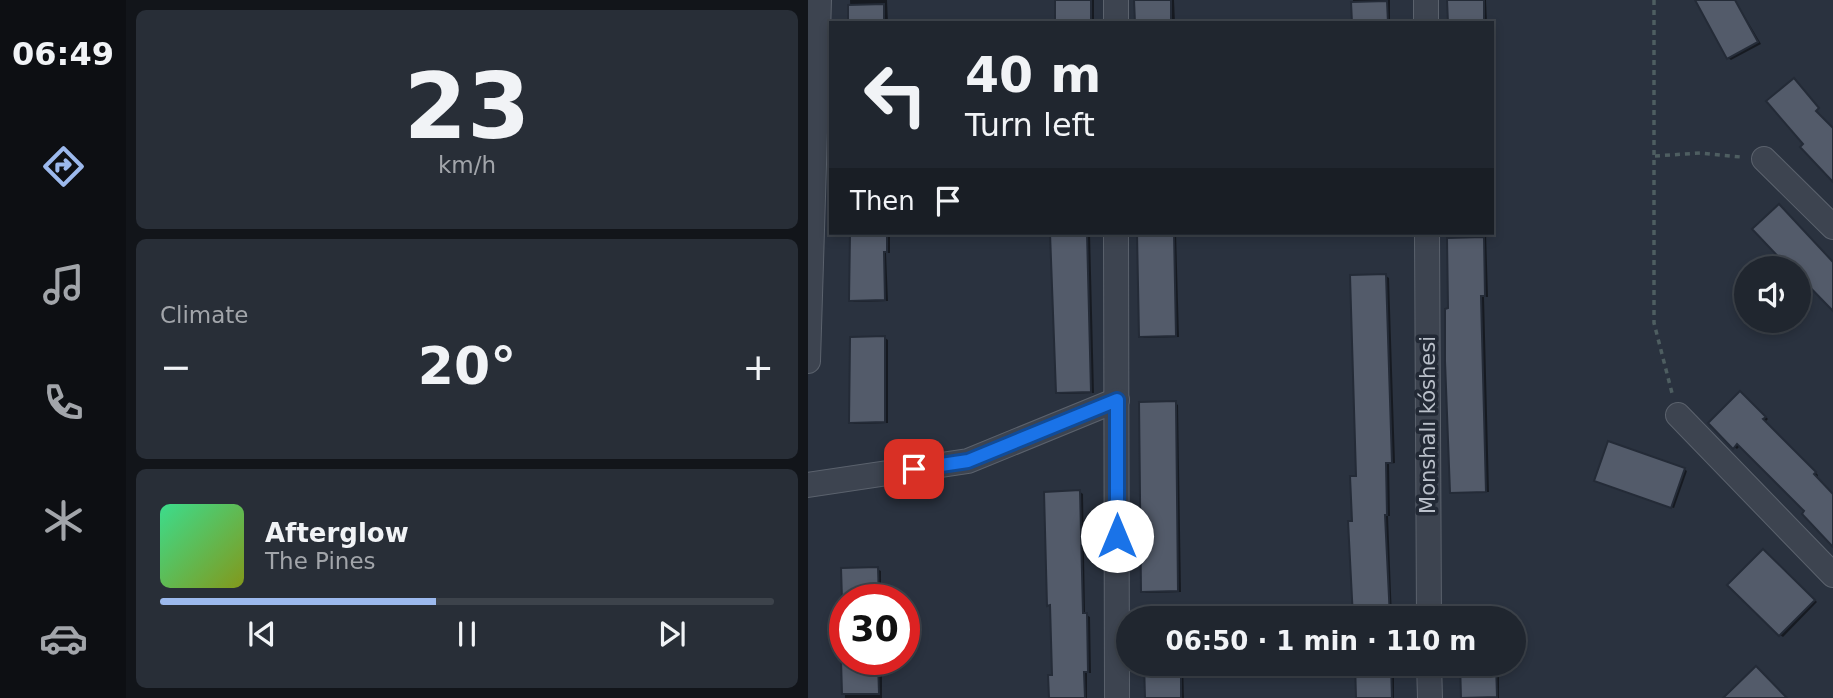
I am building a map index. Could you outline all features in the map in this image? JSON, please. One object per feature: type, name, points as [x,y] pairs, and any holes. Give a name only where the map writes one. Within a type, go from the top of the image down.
[{"type":"street","points":[[808,361],[819,0]]},
{"type":"street","points":[[1116,0],[1116,21]]},
{"type":"street","points":[[1426,0],[1426,21]]},
{"type":"street","points":[[1764,159],[1832,227]]},
{"type":"street","points":[[1116,235],[1117,698]]},
{"type":"street","name":"Monshalı kóshesi","points":[[1428,235],[1429,606]]},
{"type":"street","points":[[808,485],[968,461],[1117,400]]},
{"type":"street","points":[[1678,415],[1832,575]]},
{"type":"street","points":[[1429,676],[1430,698]]},
{"type":"path","points":[[1654,0],[1654,323],[1678,415]]},
{"type":"path","points":[[1654,156],[1700,153],[1764,159]]},
{"type":"building","points":[[1055,0],[1091,0],[1091,21],[1055,21]]},
{"type":"building","points":[[1134,0],[1171,0],[1171,21],[1135,21]]},
{"type":"building","points":[[1447,0],[1484,0],[1484,21],[1448,21]]},
{"type":"building","points":[[1695,0],[1735,0],[1758,42],[1727,59]]},
{"type":"building","points":[[1387,1],[1388,21],[1352,21],[1351,2]]},
{"type":"building","points":[[884,4],[884,21],[848,21],[848,5]]},
{"type":"building","points":[[1794,78],[1819,108],[1816,111],[1833,128],[1833,182],[1800,147],[1803,144],[1766,101]]},
{"type":"building","points":[[1779,204],[1833,262],[1833,311],[1811,288],[1811,256],[1778,256],[1752,229]]},
{"type":"building","points":[[850,235],[887,235],[887,252],[884,252],[885,300],[849,301]]},
{"type":"building","points":[[1050,235],[1087,235],[1091,392],[1056,393]]},
{"type":"building","points":[[1137,235],[1174,235],[1176,336],[1139,337]]},
{"type":"building","points":[[1484,237],[1485,296],[1481,296],[1486,492],[1450,493],[1445,361],[1445,309],[1448,308],[1447,238]]},
{"type":"building","points":[[1386,274],[1392,463],[1386,463],[1385,515],[1389,606],[1352,606],[1348,521],[1352,521],[1350,476],[1356,476],[1350,275]]},
{"type":"building","points":[[885,336],[885,422],[849,423],[850,337]]},
{"type":"building","points":[[1740,391],[1766,417],[1763,419],[1816,472],[1814,474],[1833,494],[1833,547],[1802,514],[1804,511],[1737,444],[1733,449],[1708,423]]},
{"type":"building","points":[[1176,401],[1178,591],[1141,592],[1139,402]]},
{"type":"building","points":[[1608,441],[1685,468],[1671,508],[1594,481]]},
{"type":"building","points":[[1080,490],[1083,613],[1087,613],[1088,672],[1084,672],[1085,698],[1049,698],[1048,675],[1052,675],[1044,492]]},
{"type":"building","points":[[1763,549],[1815,600],[1779,636],[1727,585]]},
{"type":"building","points":[[878,567],[879,584],[842,584],[841,568]]},
{"type":"building","points":[[1756,666],[1787,698],[1723,698]]},
{"type":"building","points":[[841,675],[878,675],[879,694],[842,694]]},
{"type":"building","points":[[1144,676],[1181,676],[1181,698],[1145,698]]},
{"type":"building","points":[[1355,676],[1391,676],[1392,698],[1356,698]]},
{"type":"building","points":[[1460,676],[1496,676],[1497,697],[1461,698]]},
{"type":"route","points":[[914,469],[968,461],[1117,400],[1117,536]]}]
